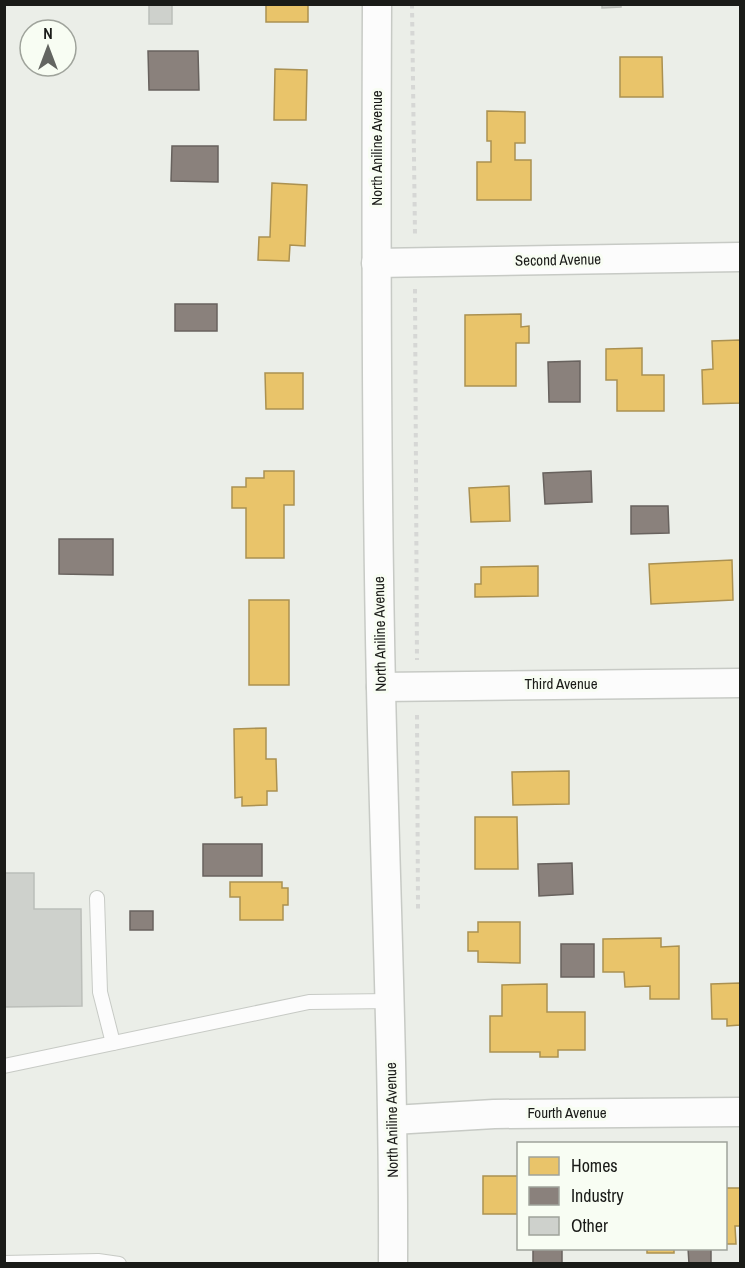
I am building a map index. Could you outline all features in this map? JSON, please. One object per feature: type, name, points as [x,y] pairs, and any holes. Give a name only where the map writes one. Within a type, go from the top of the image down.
[{"type":"street","name":"North Aniline Avenue","points":[[377,4],[376,263],[381,687],[393,1120],[393,1263]]},
{"type":"street","name":"Second Avenue","points":[[376,263],[741,257]]},
{"type":"street","name":"Third Avenue","points":[[381,687],[741,683]]},
{"type":"street","name":"Fourth Avenue","points":[[393,1120],[494,1114],[741,1112]]},
{"type":"lane","points":[[97,898],[100,993],[113,1043]]},
{"type":"lane","points":[[4,1066],[309,1002],[390,1002]]},
{"type":"lane","points":[[4,1263],[98,1261],[118,1263]]},
{"type":"path","points":[[412,4],[418,919]]},
{"type":"building: Homes","points":[[266,4],[308,4],[308,22],[266,22]]},
{"type":"building: Homes","points":[[620,57],[662,57],[663,97],[620,97]]},
{"type":"building: Homes","points":[[275,69],[307,70],[306,120],[274,120]]},
{"type":"building: Homes","points":[[487,111],[525,112],[525,143],[515,143],[515,160],[531,160],[531,200],[477,200],[477,162],[491,162],[491,141],[487,141]]},
{"type":"building: Homes","points":[[272,183],[307,185],[305,246],[290,245],[289,261],[258,260],[259,237],[270,237]]},
{"type":"building: Homes","points":[[521,314],[521,327],[529,326],[529,343],[516,343],[516,386],[465,386],[465,315]]},
{"type":"building: Homes","points":[[740,340],[740,403],[703,404],[702,370],[713,369],[712,341]]},
{"type":"building: Homes","points":[[642,348],[642,375],[664,375],[664,411],[617,411],[617,380],[606,380],[606,349]]},
{"type":"building: Homes","points":[[265,373],[303,373],[303,409],[266,409]]},
{"type":"building: Homes","points":[[264,471],[294,471],[294,505],[284,505],[284,558],[246,558],[246,508],[232,508],[232,487],[246,487],[246,478],[264,478]]},
{"type":"building: Homes","points":[[509,486],[510,521],[471,522],[469,488]]},
{"type":"building: Homes","points":[[732,560],[733,600],[651,604],[649,564]]},
{"type":"building: Homes","points":[[538,566],[538,596],[475,597],[475,584],[481,584],[481,567]]},
{"type":"building: Homes","points":[[249,600],[289,600],[289,685],[249,685]]},
{"type":"building: Homes","points":[[266,728],[266,759],[276,759],[277,791],[267,791],[267,805],[242,806],[242,797],[235,798],[234,729]]},
{"type":"building: Homes","points":[[569,771],[569,804],[513,805],[512,772]]},
{"type":"building: Homes","points":[[475,817],[517,817],[518,869],[475,869]]},
{"type":"building: Homes","points":[[230,882],[282,882],[282,888],[288,888],[288,905],[283,905],[283,920],[240,920],[240,897],[230,897]]},
{"type":"building: Homes","points":[[478,922],[520,922],[520,963],[478,962],[478,951],[468,951],[468,932],[478,932]]},
{"type":"building: Homes","points":[[661,938],[661,947],[679,946],[679,999],[650,999],[650,986],[625,987],[624,972],[603,972],[603,939]]},
{"type":"building: Homes","points":[[740,983],[740,1025],[727,1026],[727,1019],[712,1019],[711,984]]},
{"type":"building: Homes","points":[[547,984],[547,1012],[585,1012],[585,1050],[558,1050],[558,1057],[540,1057],[540,1052],[490,1052],[490,1016],[502,1016],[502,985]]},
{"type":"building: Homes","points":[[483,1176],[517,1176],[517,1214],[483,1214]]},
{"type":"building: Homes","points":[[727,1188],[740,1188],[740,1226],[735,1226],[736,1244],[727,1244]]},
{"type":"building: Homes","points":[[647,1250],[674,1250],[674,1253],[647,1253]]},
{"type":"building: Industry","points":[[148,51],[198,51],[199,90],[149,90]]},
{"type":"building: Industry","points":[[172,146],[218,146],[218,182],[171,181]]},
{"type":"building: Industry","points":[[175,304],[217,304],[217,331],[175,331]]},
{"type":"building: Industry","points":[[580,361],[580,402],[549,402],[548,362]]},
{"type":"building: Industry","points":[[591,471],[592,502],[545,504],[543,473]]},
{"type":"building: Industry","points":[[631,506],[668,506],[669,533],[631,534]]},
{"type":"building: Industry","points":[[59,539],[113,539],[113,575],[59,574]]},
{"type":"building: Industry","points":[[203,844],[262,844],[262,876],[203,876]]},
{"type":"building: Industry","points":[[572,863],[573,894],[539,896],[538,864]]},
{"type":"building: Industry","points":[[130,911],[153,911],[153,930],[130,930]]},
{"type":"building: Industry","points":[[561,944],[594,944],[594,977],[561,977]]},
{"type":"building: Industry","points":[[533,1250],[562,1250],[562,1264],[533,1264]]},
{"type":"building: Industry","points":[[688,1250],[711,1250],[711,1264],[689,1264]]},
{"type":"building: Other","points":[[149,4],[172,4],[172,24],[149,24]]},
{"type":"building: Other","points":[[602,4],[621,4],[621,7],[602,8]]},
{"type":"building: Other","points":[[4,873],[34,873],[34,909],[81,909],[82,1006],[4,1007]]}]
